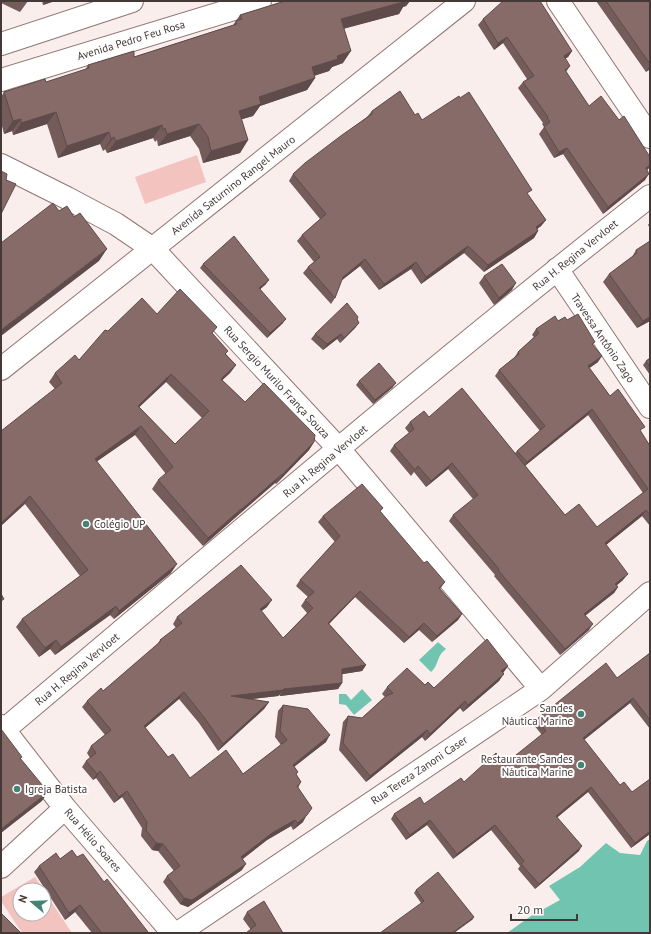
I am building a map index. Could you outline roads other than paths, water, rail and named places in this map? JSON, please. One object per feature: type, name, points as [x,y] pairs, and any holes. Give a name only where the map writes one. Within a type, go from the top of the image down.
[{"type":"street","points":[[1,44],[132,1]]},
{"type":"street","name":"Avenida Pedro Feu Rosa","points":[[1,80],[260,1]]},
{"type":"street","name":"Avenida Saturnino Rangel Mauro","points":[[1,369],[464,1]]},
{"type":"street","points":[[558,1],[650,137]]},
{"type":"street","name":"Rua Sergio Murilo França Souza","points":[[1,165],[116,224],[153,249],[339,449],[540,689]]},
{"type":"street","name":"Rua H. Regina Vervloet","points":[[2,728],[557,269],[650,196]]},
{"type":"street","name":"Travessa Antônio Zago","points":[[557,269],[650,407]]},
{"type":"street","name":"Rua Tereza Zanoni Caser","points":[[178,933],[540,689],[650,593]]},
{"type":"street","name":"Rua Hélio Soares","points":[[2,728],[65,808],[173,933]]},
{"type":"street","points":[[1,867],[65,808]]},
{"type":"place","name":"Colégio UP","points":[[86,524]]},
{"type":"place","name":"Sandes Náutica Marine","points":[[581,714]]},
{"type":"place","name":"Restaurante Sandes Náutica Marine","points":[[581,765]]},
{"type":"place","name":"Igreja Batista","points":[[17,789]]}]
